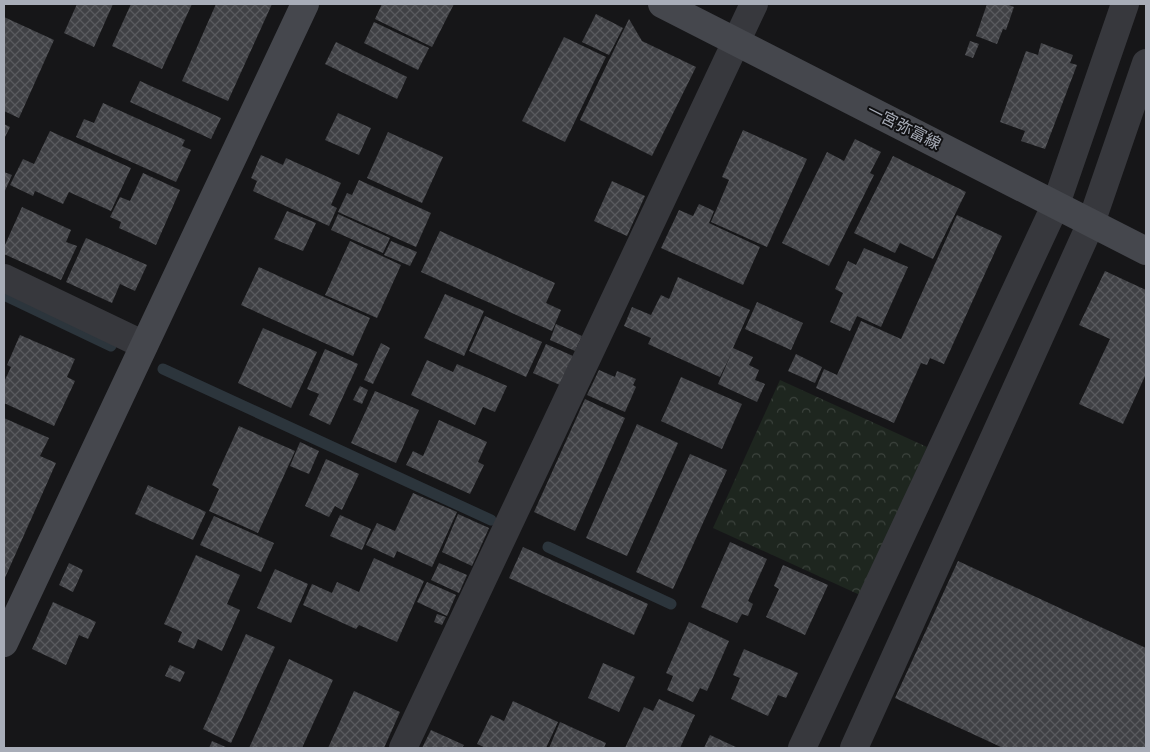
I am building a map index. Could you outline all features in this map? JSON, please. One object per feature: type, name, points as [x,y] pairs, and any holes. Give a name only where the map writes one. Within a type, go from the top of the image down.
[{"type":"street","points":[[4,643],[305,4]]},
{"type":"street","name":"一宮弥富線","points":[[662,4],[1146,251]]},
{"type":"street","points":[[403,748],[754,4]]},
{"type":"street","points":[[802,748],[1056,204],[1125,4]]},
{"type":"street","points":[[854,748],[1091,223],[1146,63]]},
{"type":"street","points":[[4,278],[144,345]]},
{"type":"green space","points":[[780,380],[927,447],[860,595],[713,528]]},
{"type":"building","points":[[77,4],[113,4],[94,47],[64,33]]},
{"type":"building","points":[[131,4],[192,4],[162,69],[112,46]]},
{"type":"building","points":[[216,4],[272,4],[228,101],[182,81]]},
{"type":"building","points":[[382,4],[454,4],[432,47],[375,19]]},
{"type":"building","points":[[987,4],[1006,4],[1014,7],[1006,30],[1003,29],[997,44],[976,36]]},
{"type":"building","points":[[596,14],[623,28],[609,55],[582,42]]},
{"type":"building","points":[[4,17],[54,40],[19,118],[4,111]]},
{"type":"building","points":[[629,19],[642,41],[696,67],[652,156],[580,120]]},
{"type":"building","points":[[374,22],[429,48],[418,70],[364,43]]},
{"type":"building","points":[[564,37],[606,57],[565,142],[522,121]]},
{"type":"building","points":[[970,41],[979,44],[973,58],[965,55]]},
{"type":"building","points":[[336,42],[407,77],[397,99],[325,64]]},
{"type":"building","points":[[1041,43],[1073,55],[1070,63],[1077,65],[1045,149],[1021,141],[1025,131],[1000,122],[1026,51],[1038,55]]},
{"type":"building","points":[[140,81],[221,118],[211,139],[130,102]]},
{"type":"building","points":[[103,103],[185,140],[182,146],[191,150],[176,182],[76,137],[84,119],[94,123]]},
{"type":"building","points":[[338,113],[371,128],[359,155],[325,140]]},
{"type":"building","points":[[4,124],[10,127],[4,139]]},
{"type":"building","points":[[743,130],[807,159],[767,247],[711,222],[729,180],[722,177]]},
{"type":"building","points":[[50,131],[131,168],[111,211],[69,192],[63,204],[35,191],[33,196],[10,185],[23,159],[34,164]]},
{"type":"building","points":[[388,132],[443,157],[422,203],[367,178]]},
{"type":"building","points":[[855,139],[881,152],[870,173],[874,175],[829,266],[782,243],[827,152],[844,161]]},
{"type":"building","points":[[261,155],[283,165],[286,158],[341,183],[331,205],[337,208],[329,226],[253,191],[257,181],[251,178]]},
{"type":"building","points":[[893,156],[966,192],[933,259],[900,243],[895,253],[854,233]]},
{"type":"building","points":[[4,172],[12,175],[4,193]]},
{"type":"building","points":[[143,173],[180,190],[156,245],[119,228],[121,222],[110,217],[120,197],[130,201]]},
{"type":"building","points":[[359,180],[431,213],[416,247],[338,212],[347,193],[352,195]]},
{"type":"building","points":[[612,181],[645,196],[627,236],[594,221]]},
{"type":"building","points":[[699,204],[714,211],[709,223],[760,247],[743,285],[661,248],[679,210],[693,216]]},
{"type":"building","points":[[22,207],[71,230],[66,242],[77,246],[61,280],[4,254],[4,247]]},
{"type":"building","points":[[287,211],[316,223],[303,251],[274,239]]},
{"type":"building","points":[[338,214],[390,238],[383,253],[331,230]]},
{"type":"building","points":[[957,215],[1002,236],[944,364],[930,358],[927,365],[921,363],[894,423],[816,388],[824,369],[837,375],[861,321],[901,339]]},
{"type":"building","points":[[440,231],[555,283],[546,303],[561,310],[552,331],[421,272]]},
{"type":"building","points":[[86,238],[147,265],[135,291],[120,284],[112,303],[66,282]]},
{"type":"building","points":[[350,241],[401,265],[377,318],[325,295]]},
{"type":"building","points":[[391,241],[417,252],[410,266],[384,255]]},
{"type":"building","points":[[864,248],[908,267],[881,327],[857,316],[850,331],[830,322],[843,293],[835,289],[848,261],[856,265]]},
{"type":"building","points":[[259,267],[370,318],[353,356],[241,305]]},
{"type":"building","points":[[1105,271],[1146,290],[1146,374],[1123,424],[1079,404],[1110,339],[1079,325]]},
{"type":"building","points":[[678,277],[750,310],[733,348],[753,357],[749,365],[759,370],[755,380],[765,384],[757,402],[718,384],[732,352],[720,377],[648,344],[651,338],[624,326],[632,307],[651,315],[661,295],[669,299]]},
{"type":"building","points":[[445,294],[484,311],[464,356],[424,338]]},
{"type":"building","points":[[757,302],[803,323],[791,350],[745,329]]},
{"type":"building","points":[[485,316],[542,342],[526,377],[469,351]]},
{"type":"building","points":[[556,324],[582,336],[575,351],[550,340]]},
{"type":"building","points":[[263,328],[317,352],[291,408],[238,383]]},
{"type":"building","points":[[20,335],[75,359],[67,377],[75,381],[54,426],[4,403],[4,382],[11,367],[7,365]]},
{"type":"building","points":[[381,343],[390,348],[373,384],[364,380]]},
{"type":"building","points":[[546,344],[573,356],[560,385],[533,373]]},
{"type":"building","points":[[325,349],[358,364],[330,425],[309,415],[319,394],[307,389]]},
{"type":"building","points":[[796,354],[822,367],[815,383],[788,371]]},
{"type":"building","points":[[427,360],[453,372],[457,364],[507,386],[495,412],[483,407],[475,425],[411,395]]},
{"type":"building","points":[[599,370],[615,377],[617,371],[636,379],[633,385],[636,387],[625,412],[587,395]]},
{"type":"building","points":[[681,377],[742,404],[722,449],[661,421]]},
{"type":"building","points":[[360,386],[368,390],[362,404],[353,400]]},
{"type":"building","points":[[375,391],[419,410],[396,463],[351,443]]},
{"type":"building","points":[[585,399],[625,418],[575,531],[534,512]]},
{"type":"building","points":[[4,418],[49,438],[40,456],[56,463],[4,580]]},
{"type":"building","points":[[439,420],[487,442],[478,462],[484,465],[470,494],[406,465],[413,451],[423,456]]},
{"type":"building","points":[[637,424],[678,443],[627,556],[586,538]]},
{"type":"building","points":[[239,426],[295,451],[258,533],[209,511],[219,489],[212,485]]},
{"type":"building","points":[[300,442],[319,451],[309,474],[290,466]]},
{"type":"building","points":[[690,454],[727,470],[673,589],[636,572]]},
{"type":"building","points":[[326,459],[359,474],[342,510],[335,506],[329,517],[305,506]]},
{"type":"building","points":[[148,485],[206,512],[193,540],[135,514]]},
{"type":"building","points":[[413,493],[457,512],[432,567],[397,551],[394,558],[366,545],[377,523],[395,531]]},
{"type":"building","points":[[458,514],[489,528],[472,566],[442,552]]},
{"type":"building","points":[[340,515],[371,529],[362,550],[330,536]]},
{"type":"building","points":[[214,516],[274,543],[261,572],[200,545]]},
{"type":"building","points":[[730,542],[767,559],[748,601],[753,604],[748,616],[742,614],[737,623],[701,607]]},
{"type":"building","points":[[523,547],[648,604],[634,635],[509,578]]},
{"type":"building","points":[[196,555],[240,575],[227,604],[240,610],[222,651],[198,639],[194,649],[178,642],[182,632],[164,624]]},
{"type":"building","points":[[374,558],[424,581],[397,642],[359,625],[356,629],[303,605],[312,584],[332,593],[337,582],[359,592]]},
{"type":"building","points":[[958,561],[1146,648],[1146,748],[1003,748],[895,698]]},
{"type":"building","points":[[69,563],[83,570],[73,592],[59,585]]},
{"type":"building","points":[[439,563],[467,575],[459,593],[431,580]]},
{"type":"building","points":[[783,565],[828,585],[805,635],[766,617],[779,589],[774,586]]},
{"type":"building","points":[[275,569],[308,584],[291,623],[257,608]]},
{"type":"building","points":[[427,582],[456,595],[447,616],[417,602]]},
{"type":"building","points":[[53,602],[96,622],[88,639],[79,635],[66,665],[32,649]]},
{"type":"building","points":[[437,614],[446,617],[442,625],[434,622]]},
{"type":"building","points":[[689,622],[729,641],[707,691],[700,688],[693,702],[667,690],[673,676],[666,673]]},
{"type":"building","points":[[246,634],[275,647],[231,743],[203,729]]},
{"type":"building","points":[[744,649],[798,673],[786,698],[778,695],[768,716],[731,699],[740,678],[733,675]]},
{"type":"building","points":[[289,659],[333,680],[302,748],[249,748]]},
{"type":"building","points":[[603,663],[635,677],[619,712],[588,698]]},
{"type":"building","points":[[170,665],[185,672],[180,682],[165,676]]},
{"type":"building","points":[[354,691],[400,712],[384,748],[328,748]]},
{"type":"building","points":[[659,699],[695,715],[680,748],[625,748],[644,707],[653,711]]},
{"type":"building","points":[[513,701],[558,722],[546,748],[486,748],[477,744],[491,715],[504,721]]},
{"type":"building","points":[[560,722],[606,743],[604,748],[549,748]]},
{"type":"building","points":[[431,730],[464,745],[462,748],[422,748]]},
{"type":"building","points":[[710,735],[738,748],[704,748]]},
{"type":"building","points":[[212,741],[228,748],[209,748]]},
{"type":"waterway","points":[[4,295],[111,346]]},
{"type":"waterway","points":[[163,369],[491,520]]},
{"type":"waterway","points":[[548,547],[671,604]]}]
